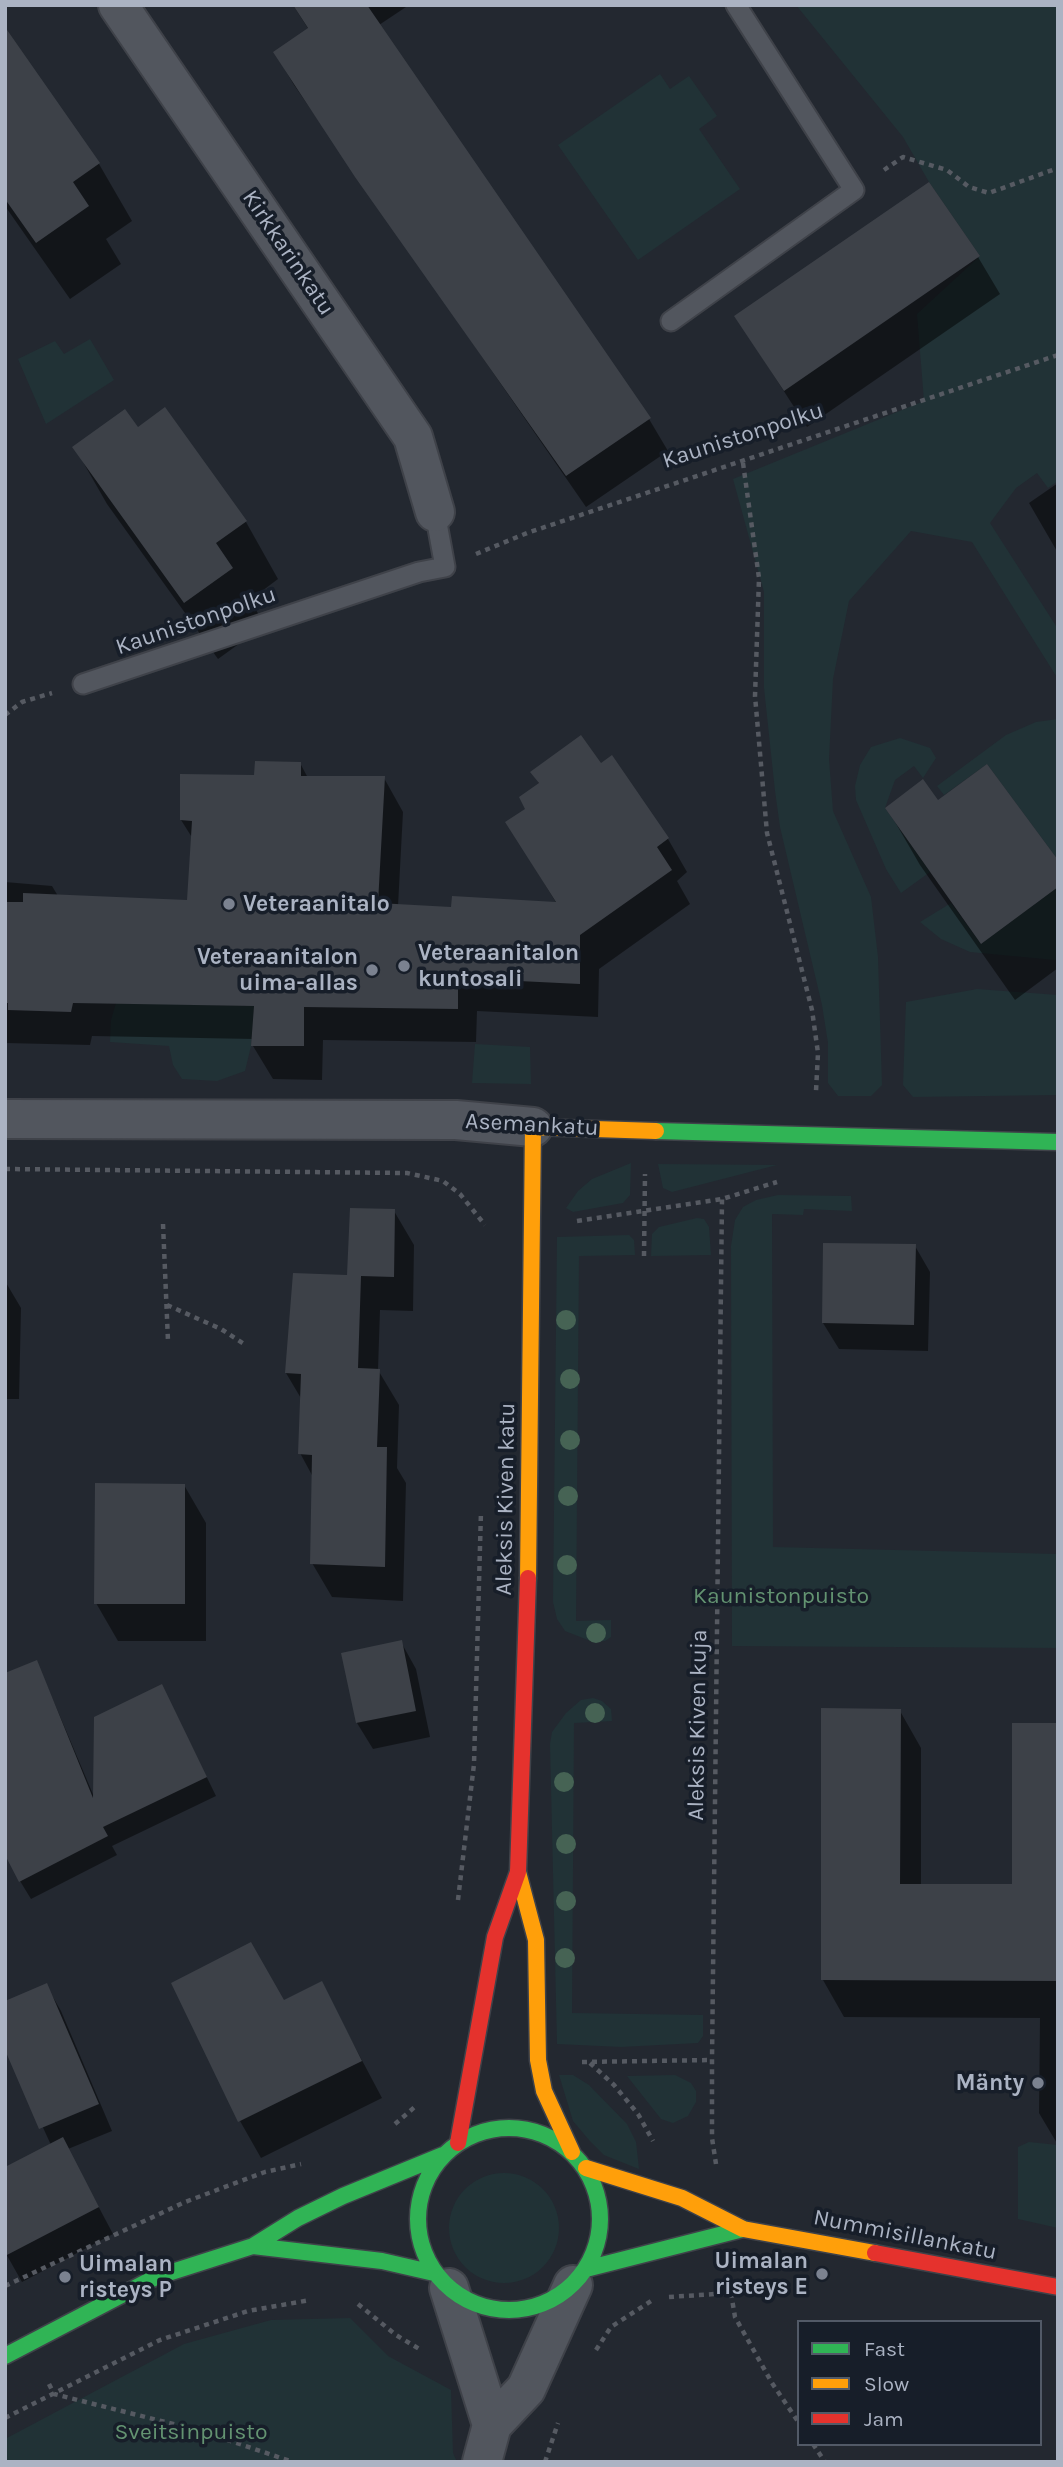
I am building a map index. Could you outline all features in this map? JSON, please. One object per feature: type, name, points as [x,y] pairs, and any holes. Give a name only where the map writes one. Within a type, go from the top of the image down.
[{"type":"street","name":"Kirkkarinkatu","points":[[118,5],[413,437],[435,512]]},
{"type":"street","name":"Asemankatu","points":[[5,1119],[456,1120],[533,1127],[1058,1142]]},
{"type":"street","name":"Aleksis Kiven katu","points":[[458,2143],[495,1937],[518,1872],[527,1671],[533,1127]]},
{"type":"street","name":"Aleksis Kiven katu","points":[[518,1872],[536,1940],[538,2060],[544,2091],[572,2152]]},
{"type":"street","points":[[482,2462],[492,2425],[526,2389],[533,2368],[597,2245],[601,2219],[597,2192],[586,2168],[572,2152],[546,2135],[517,2127],[485,2130],[458,2143],[443,2155],[428,2175],[419,2200],[417,2225],[422,2250],[442,2281],[492,2425]]},
{"type":"street","points":[[5,2356],[156,2277],[253,2246],[298,2218],[343,2196],[443,2155]]},
{"type":"street","name":"Nummisillankatu","points":[[586,2168],[682,2199],[743,2229],[1058,2287]]},
{"type":"street","name":"Nummisillankatu","points":[[580,2277],[743,2229]]},
{"type":"street","points":[[253,2246],[382,2261],[442,2281],[471,2303],[498,2310],[525,2310],[551,2301],[580,2277]]},
{"type":"lane","points":[[671,321],[854,190],[736,5]]},
{"type":"lane","points":[[435,512],[445,567]]},
{"type":"lane","name":"Kaunistonpolku","points":[[83,684],[407,576],[445,567]]},
{"type":"path","points":[[854,190],[903,157],[947,170],[969,187],[989,192],[1058,168]]},
{"type":"path","name":"Kaunistonpolku","points":[[445,567],[527,533],[743,463],[1058,355]]},
{"type":"path","points":[[743,463],[760,578],[755,696],[767,834],[812,1010],[818,1053],[816,1101]]},
{"type":"path","points":[[5,715],[22,702],[83,684]]},
{"type":"path","points":[[644,1131],[644,1256]]},
{"type":"path","points":[[5,1169],[407,1173],[443,1181],[485,1222],[561,1223],[645,1213]]},
{"type":"path","name":"Aleksis Kiven kuja","points":[[645,1213],[722,1199],[712,2032],[712,2137],[716,2168]]},
{"type":"path","points":[[485,1222],[485,1236]]},
{"type":"path","points":[[163,1224],[168,1341]]},
{"type":"path","points":[[167,1305],[221,1329],[244,1344]]},
{"type":"path","points":[[458,1902],[474,1764],[481,1505]]},
{"type":"path","points":[[590,2063],[614,2085],[638,2114],[659,2152]]},
{"type":"path","points":[[388,2131],[423,2097]]},
{"type":"path","points":[[5,2286],[185,2202],[265,2172],[314,2161]]},
{"type":"path","points":[[731,2292],[735,2316],[772,2383],[797,2420]]},
{"type":"path","points":[[349,2296],[396,2335],[424,2352],[472,2366]]},
{"type":"path","points":[[533,2368],[580,2372],[611,2327],[656,2297]]},
{"type":"path","points":[[5,2418],[160,2340],[248,2311],[320,2298]]},
{"type":"path","points":[[54,2394],[201,2431],[293,2462]]},
{"type":"path","points":[[545,2462],[563,2411]]},
{"type":"path","points":[[814,2446],[825,2462]]},
{"type":"green space","points":[[796,5],[1058,5],[1058,481],[1048,488],[1037,473],[1016,488],[990,523],[1058,629],[1058,679],[972,542],[911,531],[849,601],[833,679],[829,759],[833,811],[871,897],[878,957],[882,1085],[871,1096],[838,1096],[828,1083],[828,1043],[822,1005],[780,827],[775,791],[764,688],[764,592],[733,479],[924,401],[917,314],[980,256],[929,182],[903,137]]},
{"type":"green space","points":[[660,74],[670,89],[689,76],[717,116],[699,129],[740,189],[638,260],[558,145]]},
{"type":"green space","points":[[90,339],[114,380],[46,424],[18,359],[55,341],[64,354]]},
{"type":"green space","points":[[1058,719],[1058,860],[987,764],[944,795],[937,786],[1006,735],[1036,722]]},
{"type":"green space","points":[[900,738],[930,748],[936,758],[923,778],[914,766],[895,780],[885,808],[930,872],[901,893],[886,869],[856,800],[855,786],[860,765],[871,747]]},
{"type":"green space","points":[[1058,887],[1058,958],[1055,960],[970,952],[941,939],[920,922],[951,903],[981,944]]},
{"type":"green space","points":[[977,989],[1058,995],[1058,1095],[913,1097],[903,1085],[906,1002]]},
{"type":"green space","points":[[116,1003],[254,1006],[251,1046],[245,1071],[217,1081],[182,1079],[173,1065],[169,1046],[110,1042],[111,1020]]},
{"type":"green space","points":[[475,1044],[530,1047],[531,1084],[472,1083]]},
{"type":"green space","points":[[631,1163],[630,1195],[623,1203],[573,1212],[566,1208],[578,1191],[592,1179]]},
{"type":"green space","points":[[658,1164],[777,1165],[672,1192],[663,1188]]},
{"type":"green space","name":"Kaunistonpuisto","points":[[778,1195],[851,1196],[852,1211],[804,1209],[803,1215],[772,1214],[773,1547],[1058,1554],[1058,1648],[732,1646],[731,1246],[735,1220],[743,1207],[756,1200]]},
{"type":"green space","points":[[697,1218],[704,1219],[709,1227],[711,1255],[651,1256],[652,1234],[659,1227]]},
{"type":"green space","points":[[629,1235],[634,1240],[635,1255],[579,1256],[576,1621],[611,1620],[611,1637],[605,1641],[593,1642],[565,1631],[557,1619],[553,1602],[557,1237]]},
{"type":"green space","points":[[593,1698],[602,1701],[611,1709],[612,1721],[574,1723],[572,2013],[703,2015],[703,2036],[698,2043],[621,2047],[557,2044],[550,1744],[552,1732],[566,1713],[581,1700]]},
{"type":"green space","points":[[559,2075],[573,2075],[589,2085],[627,2124],[636,2142],[639,2169],[604,2155],[589,2140],[573,2121]]},
{"type":"green space","points":[[675,2075],[691,2083],[696,2091],[696,2102],[688,2116],[673,2123],[661,2119],[627,2076]]},
{"type":"green space","points":[[1029,2142],[1058,2145],[1058,2228],[1018,2219],[1018,2147]]},
{"type":"green space","points":[[504,2173],[525,2177],[543,2189],[555,2207],[559,2228],[555,2249],[543,2267],[525,2279],[504,2283],[483,2279],[465,2267],[453,2249],[449,2228],[453,2207],[465,2189],[483,2177]]},
{"type":"green space","name":"Sveitsinpuisto","points":[[350,2318],[388,2356],[451,2390],[453,2453],[457,2462],[5,2462],[5,2439],[184,2344],[271,2320]]},
{"type":"building","points":[[293,5],[367,5],[651,418],[566,476],[355,177],[273,52],[308,28]]},
{"type":"building","points":[[5,27],[100,163],[73,182],[89,206],[36,243],[5,199]]},
{"type":"building","points":[[929,182],[980,256],[784,391],[734,316]]},
{"type":"building","points":[[165,407],[247,521],[216,543],[233,568],[184,603],[72,447],[125,409],[138,427]]},
{"type":"building","name":"Veteraanitalo","points":[[581,735],[601,763],[612,755],[669,838],[657,847],[672,870],[580,935],[580,984],[458,978],[458,1009],[304,1007],[304,1046],[251,1046],[254,1006],[73,1003],[71,1012],[8,1010],[8,1003],[5,1003],[5,902],[23,902],[23,893],[187,900],[192,821],[180,820],[180,774],[254,775],[255,761],[301,762],[301,776],[385,776],[378,903],[451,907],[452,896],[556,902],[505,822],[525,809],[519,797],[539,783],[530,772]]},
{"type":"building","points":[[987,764],[1058,860],[1058,887],[981,944],[885,808],[923,779],[938,800]]},
{"type":"building","points":[[350,1208],[395,1209],[394,1277],[361,1276],[358,1368],[380,1369],[377,1447],[387,1447],[385,1567],[310,1564],[312,1455],[298,1454],[301,1374],[285,1373],[293,1273],[347,1275]]},
{"type":"building","points":[[823,1243],[916,1244],[914,1325],[822,1323]]},
{"type":"building","points":[[95,1483],[185,1484],[185,1604],[94,1604]]},
{"type":"building","points":[[402,1640],[416,1711],[356,1723],[341,1653]]},
{"type":"building","points":[[37,1660],[93,1798],[94,1717],[162,1684],[207,1777],[103,1827],[108,1836],[19,1882],[5,1855],[5,1673]]},
{"type":"building","points":[[821,1708],[901,1709],[900,1884],[1012,1884],[1012,1723],[1058,1723],[1058,1981],[821,1980]]},
{"type":"building","points":[[251,1942],[284,2000],[322,1981],[362,2061],[238,2122],[171,1983]]},
{"type":"building","points":[[47,1983],[99,2104],[39,2129],[5,2050],[5,2001]]},
{"type":"building","points":[[63,2137],[99,2207],[5,2256],[5,2167]]},
{"type":"traffic: fast","points":[[656,1131],[1058,1142]]},
{"type":"traffic: fast","points":[[509,2128],[527,2129],[544,2135],[574,2154],[593,2184],[599,2201],[600,2219],[599,2237],[593,2254],[574,2284],[544,2303],[527,2309],[509,2310],[491,2309],[474,2303],[444,2284],[425,2254],[419,2237],[418,2219],[419,2201],[425,2184],[444,2154],[474,2135],[491,2129],[509,2128]]},
{"type":"traffic: fast","points":[[5,2356],[156,2277],[253,2246],[298,2218],[343,2196],[443,2155]]},
{"type":"traffic: fast","points":[[586,2269],[743,2229]]},
{"type":"traffic: fast","points":[[253,2246],[382,2261],[434,2273]]},
{"type":"traffic: slow","points":[[528,1578],[533,1127],[656,1131]]},
{"type":"traffic: slow","points":[[518,1872],[536,1940],[538,2060],[544,2091],[572,2152]]},
{"type":"traffic: slow","points":[[586,2168],[682,2198],[743,2229],[875,2253]]},
{"type":"traffic: jam","points":[[458,2143],[495,1937],[518,1872],[528,1578]]},
{"type":"traffic: jam","points":[[875,2253],[1058,2287]]},
{"type":"place","name":"Veteraanitalo","points":[[229,904]]},
{"type":"place","name":"Veteraanitalon kuntosali","points":[[404,966]]},
{"type":"place","name":"Veteraanitalon uima-allas","points":[[372,970]]},
{"type":"place","name":"Mänty","points":[[1038,2083]]},
{"type":"place","name":"Uimalan risteys E","points":[[822,2274]]},
{"type":"place","name":"Uimalan risteys P","points":[[65,2277]]}]
